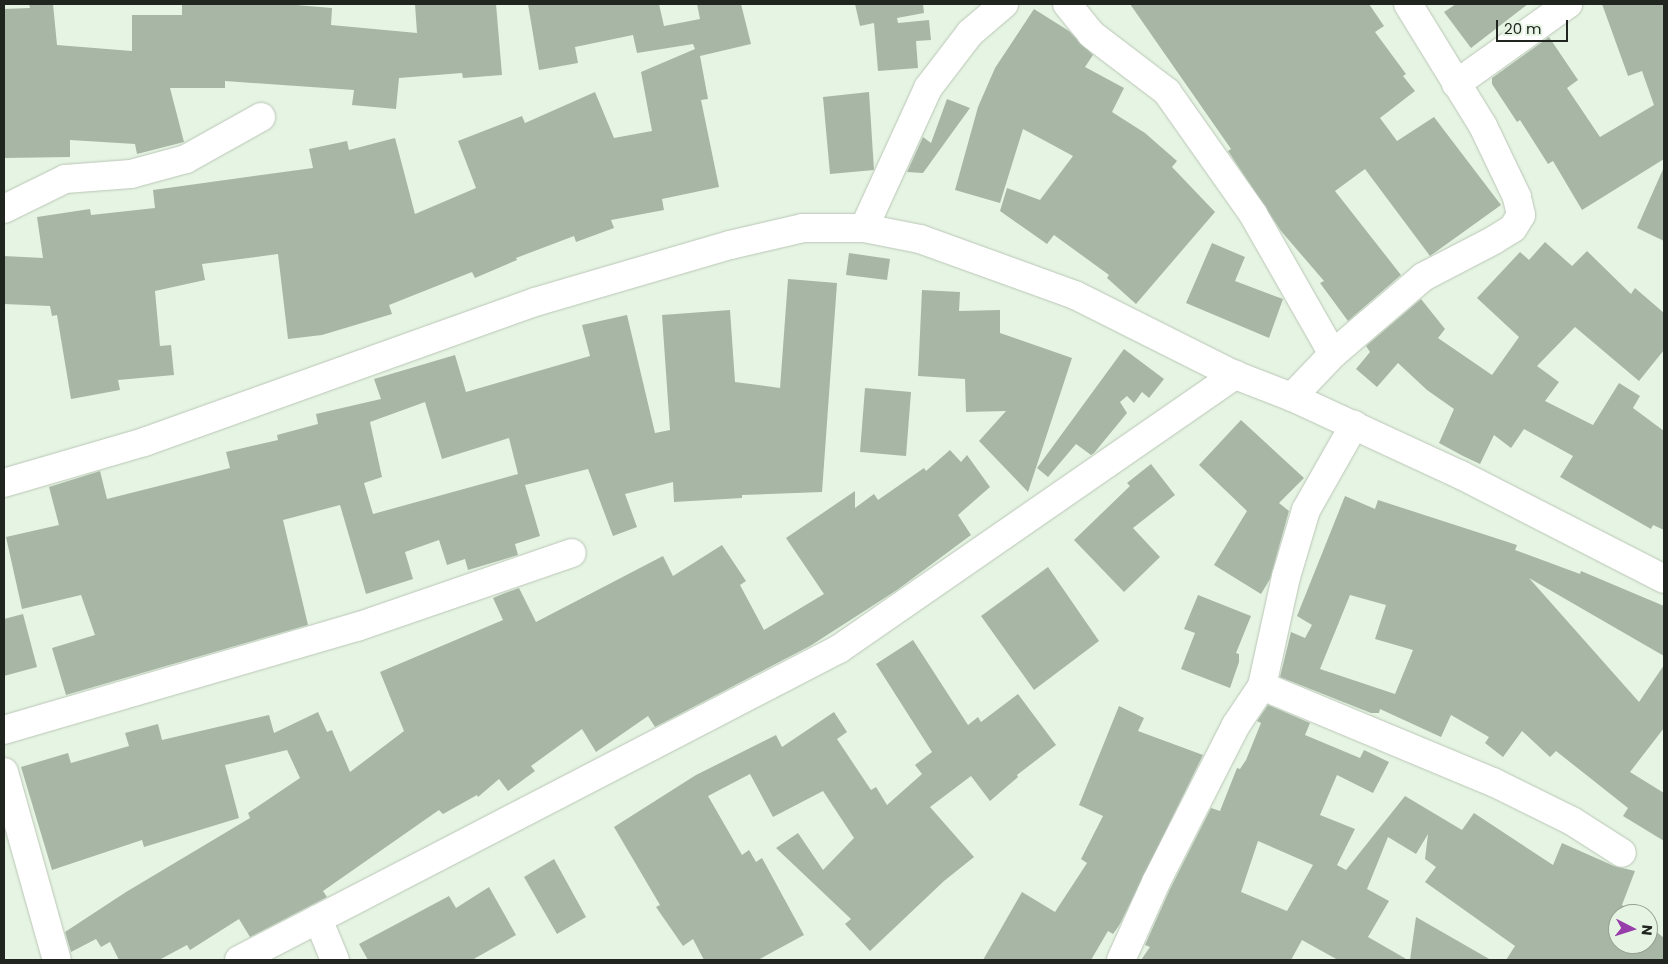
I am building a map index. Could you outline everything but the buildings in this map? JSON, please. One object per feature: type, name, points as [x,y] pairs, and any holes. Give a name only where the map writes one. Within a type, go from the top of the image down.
[{"type":"street","points":[[864,228],[928,88],[970,34],[1004,4]]},
{"type":"street","points":[[1067,4],[1091,34],[1167,92],[1252,214],[1333,354]]},
{"type":"street","points":[[1292,397],[1333,354],[1424,276],[1494,240],[1513,228],[1521,215],[1517,197],[1487,135],[1408,4]]},
{"type":"street","points":[[1456,84],[1568,4]]},
{"type":"street","points":[[4,209],[65,179],[130,174],[186,159],[261,117]]},
{"type":"street","points":[[4,482],[144,442],[544,299],[730,246],[803,228],[864,228],[920,239],[1075,295],[1235,375],[1292,397],[1461,475],[1664,579]]},
{"type":"street","points":[[239,960],[839,649],[1235,375]]},
{"type":"street","points":[[1121,960],[1156,882],[1236,725],[1262,686],[1286,577],[1306,510],[1354,426]]},
{"type":"street","points":[[4,730],[348,629],[572,553]]},
{"type":"street","points":[[1262,686],[1493,782],[1572,821],[1622,853]]},
{"type":"street","points":[[4,772],[57,960]]},
{"type":"street","points":[[318,919],[335,960]]}]
